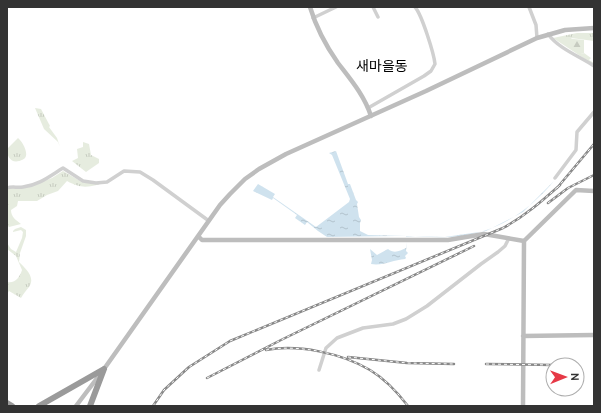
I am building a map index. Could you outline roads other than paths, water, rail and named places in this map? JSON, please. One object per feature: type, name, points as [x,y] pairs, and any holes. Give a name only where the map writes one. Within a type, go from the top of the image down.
[{"type":"highway","points":[[39,406],[104,369]]},
{"type":"highway","points":[[90,406],[104,369]]},
{"type":"highway","points":[[7,403],[12,406]]},
{"type":"street","points":[[310,7],[313,18],[327,47],[355,84],[366,102],[371,116]]},
{"type":"street","points":[[313,18],[336,7]]},
{"type":"street","points":[[373,7],[378,17]]},
{"type":"street","points":[[368,108],[424,76],[431,71],[435,64],[424,24],[416,7]]},
{"type":"street","points":[[529,7],[536,25],[538,38]]},
{"type":"street","points":[[76,406],[209,221],[240,183],[259,169],[286,154],[538,38],[565,30],[594,28]]},
{"type":"street","points":[[548,34],[560,45],[594,66]]},
{"type":"street","points":[[555,178],[576,150],[577,132],[594,112]]},
{"type":"street","points":[[7,188],[34,185],[52,176],[63,168],[83,181],[96,183],[107,182],[124,171],[140,172],[209,221]]},
{"type":"street","points":[[523,406],[524,240],[576,190],[594,191]]},
{"type":"street","points":[[198,236],[202,240],[448,240],[484,234],[524,240]]},
{"type":"street","points":[[319,370],[326,348],[337,338],[363,328],[393,324],[406,319],[427,306],[506,246],[509,238]]},
{"type":"street","points":[[523,336],[594,335]]},
{"type":"water","points":[[336,151],[348,184],[350,184],[358,202],[359,217],[361,220],[360,231],[368,235],[407,237],[327,237],[307,222],[305,225],[295,218],[297,215],[273,198],[272,200],[253,191],[258,184],[275,194],[273,197],[316,227],[349,202],[350,199],[332,155],[329,153]]},
{"type":"water","points":[[554,181],[543,193],[530,205]]},
{"type":"water","points":[[480,232],[448,237],[445,237]]},
{"type":"water","points":[[407,242],[406,251],[408,253],[405,256],[405,259],[380,264],[371,264],[372,260],[370,249],[377,255],[388,249],[397,252],[406,248]]},
{"type":"railway","points":[[557,188],[594,144]]},
{"type":"railway","points":[[548,203],[568,188],[594,175]]},
{"type":"railway","points":[[153,406],[164,390],[189,367],[230,341],[503,228],[526,213],[560,185]]},
{"type":"railway","points":[[207,378],[281,340],[474,246]]},
{"type":"railway","points":[[266,350],[292,348],[319,351],[359,364],[386,382],[396,391],[408,406]]},
{"type":"railway","points":[[348,357],[407,363],[454,364]]},
{"type":"railway","points":[[486,364],[545,365]]},
{"type":"district","name":"새마을동","points":[[382,66]]}]
